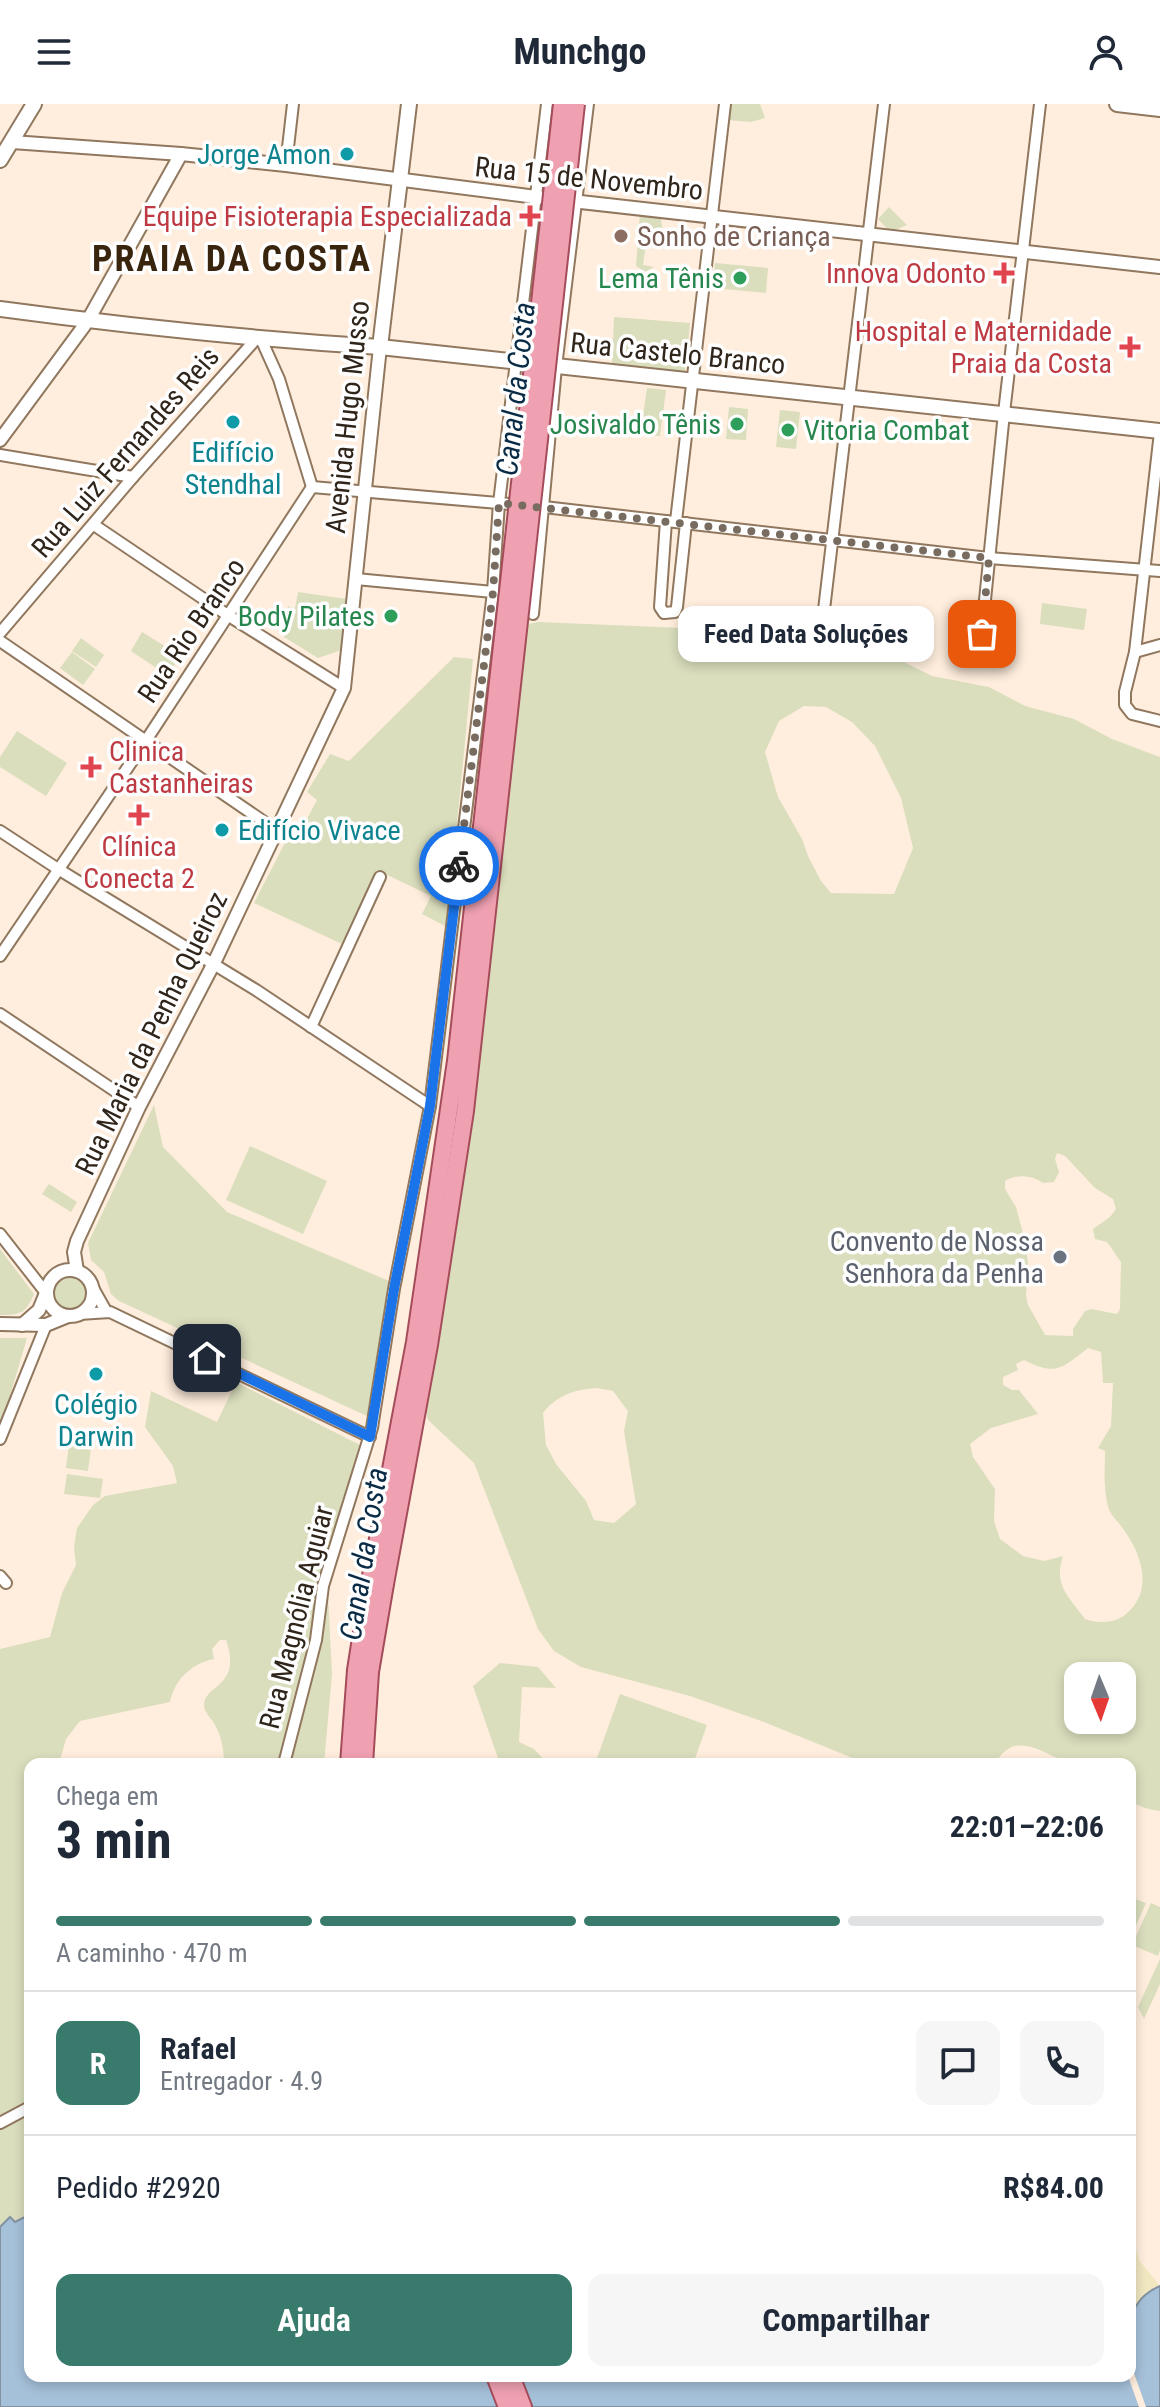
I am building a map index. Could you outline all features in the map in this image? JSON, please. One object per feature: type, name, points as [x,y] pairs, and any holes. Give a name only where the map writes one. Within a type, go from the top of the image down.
[{"type":"main road","points":[[0,160],[34,104]]},
{"type":"main road","name":"Avenida Hugo Musso","points":[[380,347],[409,104]]},
{"type":"main road","points":[[350,1758],[360,1640],[415,1342],[454,1076],[562,104]]},
{"type":"main road","points":[[364,1758],[374,1642],[429,1345],[471,1063],[576,104]]},
{"type":"main road","points":[[1117,104],[1160,109]]},
{"type":"main road","name":"Rua Castelo Branco","points":[[0,309],[87,322],[258,339],[380,347],[1160,432]]},
{"type":"main road","points":[[497,2382],[507,2407]]},
{"type":"main road","points":[[513,2382],[523,2407]]},
{"type":"street","points":[[286,165],[293,104]]},
{"type":"street","name":"Rua Magnólia Aguiar","points":[[286,1758],[307,1678],[323,1586],[370,1437],[394,1289],[430,1106],[493,592],[499,503],[547,104]]},
{"type":"street","points":[[533,614],[540,506],[555,366],[588,104]]},
{"type":"street","points":[[676,522],[680,572],[676,610],[664,613],[660,607],[662,570],[676,522],[725,104]]},
{"type":"street","points":[[821,635],[884,104]]},
{"type":"street","points":[[979,659],[1040,104]]},
{"type":"street","name":"Rua 15 de Novembro","points":[[12,142],[286,165],[536,197],[1160,267]]},
{"type":"street","points":[[0,440],[87,322],[181,154]]},
{"type":"street","points":[[258,339],[279,379],[312,487],[540,506],[989,558],[1160,571]]},
{"type":"street","name":"Rua Luiz Fernandes Reis","points":[[0,633],[133,477],[258,339]]},
{"type":"street","name":"Avenida Hugo Musso","points":[[344,688],[380,347]]},
{"type":"street","points":[[1160,432],[1135,652],[1125,692],[1125,705],[1132,714],[1160,721]]},
{"type":"street","points":[[0,455],[133,477]]},
{"type":"street","name":"Rua Rio Branco","points":[[0,956],[312,487]]},
{"type":"street","points":[[94,525],[229,616],[344,688]]},
{"type":"street","points":[[662,570],[680,572]]},
{"type":"street","points":[[356,579],[493,592]]},
{"type":"street","points":[[0,641],[276,830]]},
{"type":"street","points":[[1135,652],[1160,645]]},
{"type":"street","name":"Rua Maria da Penha Queiroz","points":[[77,1271],[74,1261],[77,1241],[139,1107],[214,963],[344,688]]},
{"type":"street","points":[[0,831],[214,963],[430,1106]]},
{"type":"street","points":[[311,1027],[380,877]]},
{"type":"street","points":[[0,1014],[139,1107]]},
{"type":"street","points":[[0,1234],[46,1293],[54,1310],[74,1315],[91,1303],[93,1288]]},
{"type":"street","points":[[22,1325],[39,1310],[54,1276],[69,1270],[77,1271],[89,1280],[106,1311]]},
{"type":"street","points":[[0,1324],[46,1325],[74,1315],[106,1311],[370,1437]]},
{"type":"street","points":[[2,1437],[46,1325]]},
{"type":"street","points":[[0,2123],[24,2110]]},
{"type":"green space","points":[[728,104],[760,104],[765,118],[751,122],[727,120]]},
{"type":"green space","points":[[889,207],[907,225],[890,232],[878,219]]},
{"type":"green space","points":[[640,212],[661,217],[662,229],[648,230],[643,265],[654,267],[645,272],[636,266]]},
{"type":"green space","name":"Lema Tênis","points":[[715,263],[768,268],[766,293],[713,288]]},
{"type":"green space","points":[[614,317],[690,323],[685,371],[612,365]]},
{"type":"green space","points":[[647,388],[666,390],[660,436],[640,435]]},
{"type":"green space","name":"Josivaldo Tênis","points":[[729,407],[748,409],[746,440],[726,439]]},
{"type":"green space","name":"Vitoria Combat","points":[[780,410],[800,412],[796,449],[776,447]]},
{"type":"green space","points":[[298,592],[347,599],[342,650],[318,658],[284,637],[288,606],[295,608]]},
{"type":"green space","points":[[1042,603],[1087,609],[1084,630],[1040,624]]},
{"type":"green space","points":[[528,624],[682,628],[902,661],[932,676],[989,687],[1025,706],[1074,719],[1112,739],[1160,757],[1160,1811],[1136,1804],[1136,1758],[1058,1758],[1022,1745],[1012,1747],[999,1758],[853,1758],[690,1696],[581,1667],[554,1651],[538,1629],[474,1463],[428,1420],[418,1385]],"holes":[[[804,706],[826,707],[852,722],[875,746],[901,798],[913,848],[894,894],[831,893],[821,881],[778,797],[765,752],[779,721]],[[1057,1153],[1065,1156],[1095,1188],[1113,1199],[1116,1209],[1093,1229],[1095,1239],[1107,1242],[1121,1262],[1120,1309],[1117,1314],[1091,1309],[1085,1311],[1073,1329],[1073,1336],[1045,1335],[1028,1305],[1028,1262],[1024,1237],[1016,1207],[1005,1189],[1005,1181],[1019,1176],[1043,1183],[1054,1182],[1059,1172],[1055,1159]],[[1088,1348],[1101,1352],[1103,1383],[1113,1383],[1111,1426],[1098,1448],[1105,1451],[1106,1499],[1109,1509],[1134,1547],[1142,1571],[1140,1594],[1135,1604],[1122,1617],[1107,1622],[1085,1619],[1068,1597],[1060,1575],[1063,1556],[1044,1561],[1023,1556],[1000,1539],[994,1521],[995,1489],[973,1457],[970,1444],[991,1428],[1038,1414],[1019,1390],[1003,1385],[1003,1377],[1018,1370],[1016,1364],[1024,1360],[1051,1369],[1064,1365]],[[597,1388],[613,1391],[628,1411],[624,1431],[636,1504],[614,1523],[594,1520],[586,1501],[556,1464],[546,1445],[543,1413],[560,1398],[574,1392]]]},
{"type":"green space","points":[[142,632],[181,656],[167,675],[131,651]]},
{"type":"green space","points":[[81,638],[104,655],[96,667],[72,651]]},
{"type":"green space","points":[[72,652],[95,669],[83,685],[60,668]]},
{"type":"green space","points":[[454,657],[473,659],[447,927],[422,914],[431,896],[377,870],[342,944],[254,903],[292,829],[301,830],[317,800],[307,792],[330,754],[349,761]]},
{"type":"green space","points":[[17,731],[67,763],[46,796],[0,767],[0,757]]},
{"type":"green space","points":[[154,1105],[163,1147],[227,1212],[389,1281],[369,1417],[119,1301],[111,1294],[104,1272],[91,1260],[88,1243]]},
{"type":"green space","points":[[250,1146],[327,1181],[303,1234],[226,1200]]},
{"type":"green space","points":[[49,1184],[77,1202],[71,1212],[42,1194]]},
{"type":"green space","points":[[0,1249],[34,1294],[25,1309],[18,1313],[0,1315]]},
{"type":"green space","points":[[70,1277],[82,1282],[87,1294],[82,1306],[70,1311],[58,1306],[53,1294],[58,1282]]},
{"type":"green space","points":[[0,1338],[27,1338],[0,1430]]},
{"type":"green space","points":[[236,1382],[360,1445],[326,1555],[332,1674],[325,1758],[224,1758],[220,1736],[204,1706],[209,1693],[221,1683],[230,1667],[226,1640],[220,1640],[212,1649],[214,1659],[185,1674],[170,1702],[80,1721],[66,1739],[61,1758],[24,1758],[24,2218],[15,2222],[10,2217],[0,2227],[0,1649],[50,1637],[62,1593],[76,1565],[74,1547],[77,1528],[93,1505],[105,1496],[177,1483],[173,1466],[145,1427],[151,1391],[217,1422]]},
{"type":"green space","points":[[70,1438],[92,1440],[88,1471],[66,1468]]},
{"type":"green space","points":[[67,1474],[103,1479],[100,1498],[64,1494]]},
{"type":"green space","points":[[500,1663],[538,1667],[556,1688],[522,1687],[519,1742],[534,1749],[542,1758],[498,1758],[473,1686]]},
{"type":"green space","points":[[620,1694],[707,1725],[695,1758],[597,1758]]},
{"type":"green space","points":[[1136,1899],[1146,1903],[1136,1926]]},
{"type":"green space","points":[[1151,1903],[1160,1907],[1158,1956],[1136,1947],[1136,1936]]},
{"type":"green space","points":[[1160,1959],[1160,1984],[1144,2019],[1138,2007]]},
{"type":"sand","points":[[1136,2249],[1139,2260],[1159,2285],[1148,2291],[1136,2307]]},
{"type":"water","points":[[10,2217],[15,2222],[24,2218],[24,2382],[1136,2382],[1136,2306],[1147,2293],[1160,2286],[1160,2407],[0,2407],[0,2227]]},
{"type":"pier","points":[[1136,2379],[1146,2407],[1139,2407],[1130,2382],[1136,2382]]},
{"type":"way so far","points":[[459,866],[493,592],[499,503],[989,558],[982,634]]},
{"type":"place","name":"Jorge Amon","points":[[347,154]]},
{"type":"place","name":"Equipe Fisioterapia Especializada","points":[[530,216]]},
{"type":"place","name":"Sonho de Criança","points":[[621,236]]},
{"type":"place","name":"Innova Odonto","points":[[1004,273]]},
{"type":"place","name":"Lema Tênis","points":[[740,278]]},
{"type":"place","name":"Hospital e Maternidade Praia da Costa","points":[[1130,347]]},
{"type":"place","name":"Edifício Stendhal","points":[[233,422]]},
{"type":"place","name":"Josivaldo Tênis","points":[[737,424]]},
{"type":"place","name":"Vitoria Combat","points":[[788,430]]},
{"type":"place","name":"Body Pilates","points":[[391,616]]},
{"type":"place","name":"Feed Data Soluções","points":[[982,634]]},
{"type":"place","name":"Clinica Castanheiras","points":[[91,767]]},
{"type":"place","name":"Clínica Conecta 2","points":[[139,815]]},
{"type":"place","name":"Edifício Vivace","points":[[222,830]]},
{"type":"place","name":"Convento de Nossa Senhora da Penha","points":[[1060,1257]]},
{"type":"place","name":"Colégio Darwin","points":[[96,1374]]},
{"type":"district","name":"PRAIA DA COSTA","points":[[232,258]]},
{"type":"route","points":[[207,1358],[370,1437],[394,1289],[430,1106],[459,866]]},
{"type":"water label","name":"Canal da Costa","points":[[516,389]]},
{"type":"water label","name":"Canal da Costa","points":[[364,1554]]}]
